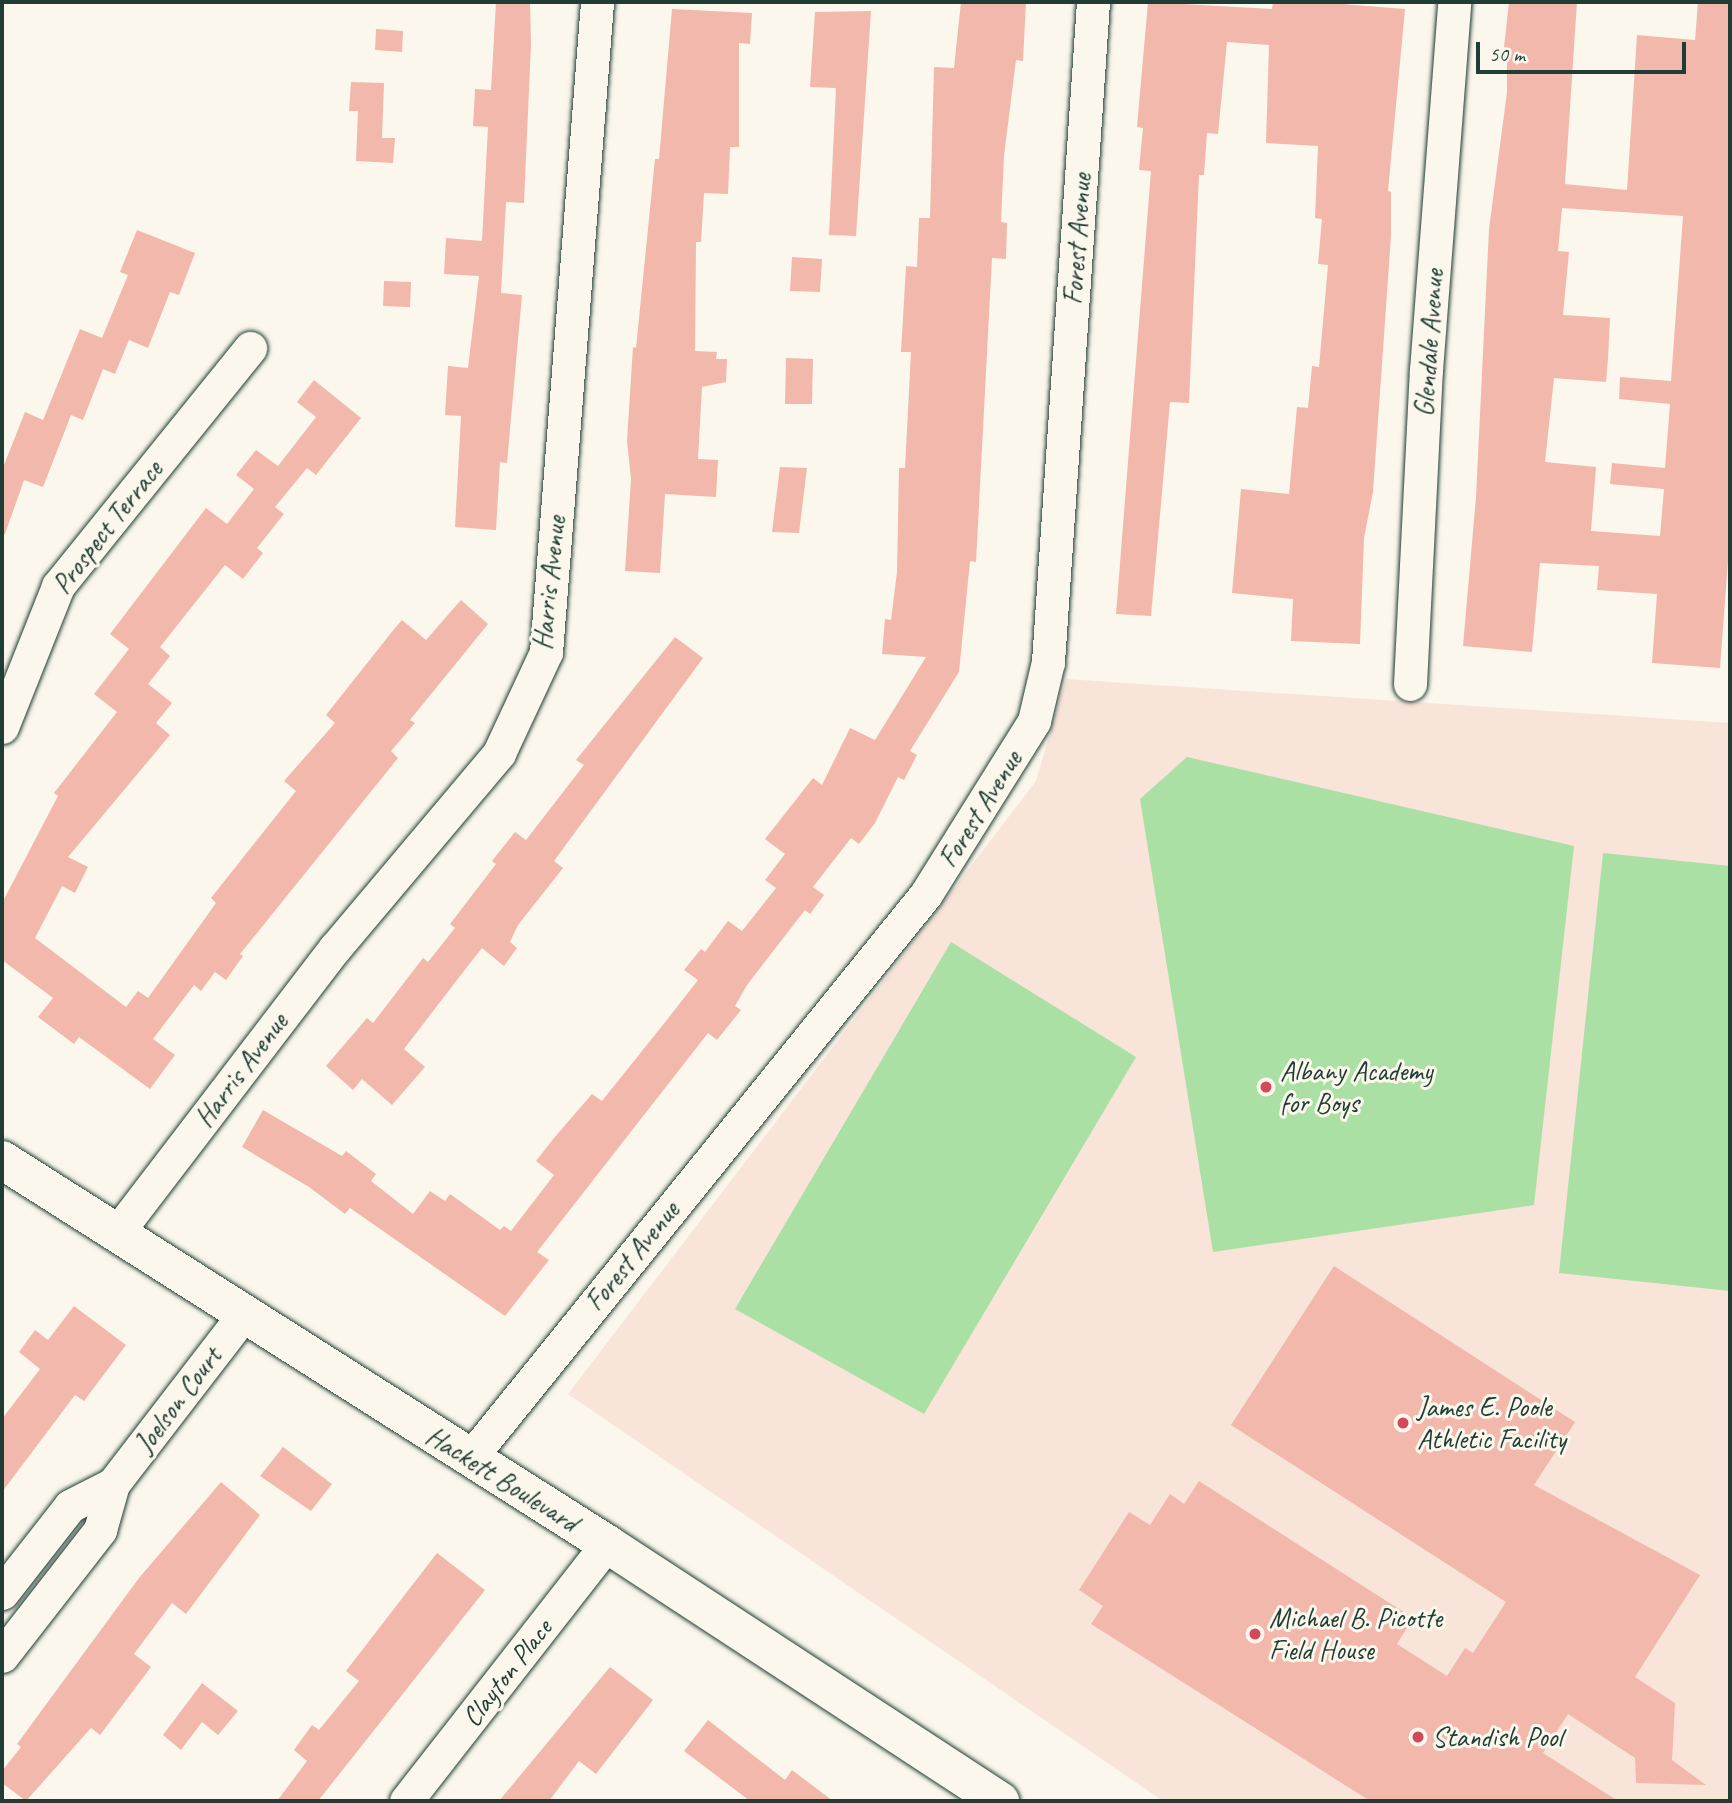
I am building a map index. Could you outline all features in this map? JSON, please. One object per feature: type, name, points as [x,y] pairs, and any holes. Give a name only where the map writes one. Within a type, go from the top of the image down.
[{"type":"street","name":"Harris Avenue","points":[[116,1234],[335,948],[499,753],[546,652],[597,2]]},
{"type":"street","name":"Forest Avenue","points":[[470,1458],[926,894],[1034,721],[1048,662],[1093,2]]},
{"type":"street","name":"Glendale Avenue","points":[[1410,684],[1426,370],[1454,2]]},
{"type":"street","name":"Prospect Terrace","points":[[2,727],[58,586],[250,348]]},
{"type":"street","name":"Hackett Boulevard","points":[[2,1160],[607,1544],[979,1796]]},
{"type":"street","name":"Joelson Court","points":[[2,1656],[100,1530],[113,1484],[243,1315]]},
{"type":"street","name":"Joelson Court","points":[[2,1593],[70,1506],[113,1484]]},
{"type":"street","name":"Clayton Place","points":[[407,1801],[607,1544]]},
{"type":"shaded area","name":"Albany Academy for Boys","points":[[1066,679],[1730,723],[1730,1801],[1163,1801],[568,1394],[1036,781]]},
{"type":"green space","points":[[1187,757],[1574,846],[1534,1205],[1213,1252],[1140,799]]},
{"type":"green space","points":[[1603,853],[1730,866],[1730,1291],[1559,1273]]},
{"type":"green space","points":[[951,942],[1136,1057],[924,1414],[735,1309]]},
{"type":"building","points":[[496,2],[530,2],[531,44],[524,203],[506,202],[501,293],[522,295],[507,463],[500,462],[496,530],[455,527],[461,416],[445,415],[448,366],[468,368],[479,276],[444,274],[446,238],[482,241],[488,127],[473,126],[475,89],[491,90]]},
{"type":"building","points":[[961,2],[1026,2],[1023,61],[1016,60],[1004,156],[1001,222],[1007,223],[1006,259],[992,258],[976,562],[970,561],[959,672],[910,751],[917,755],[904,780],[898,777],[875,823],[859,844],[851,838],[813,887],[824,895],[810,914],[805,910],[747,985],[735,1006],[741,1010],[717,1040],[708,1033],[537,1252],[549,1260],[505,1316],[350,1208],[345,1214],[309,1187],[242,1147],[263,1110],[342,1156],[346,1151],[376,1174],[371,1181],[413,1214],[430,1191],[445,1201],[450,1194],[500,1230],[504,1226],[511,1231],[554,1175],[536,1161],[592,1094],[602,1101],[698,980],[684,970],[701,949],[705,952],[728,921],[742,931],[776,888],[765,880],[785,854],[765,839],[813,778],[822,785],[850,728],[875,740],[926,657],[882,654],[885,619],[891,620],[897,572],[899,468],[905,468],[911,352],[901,352],[906,266],[917,267],[919,218],[930,218],[934,67],[954,68]]},
{"type":"building","points":[[1148,2],[1272,9],[1273,2],[1317,2],[1405,9],[1388,191],[1391,192],[1391,236],[1373,492],[1364,538],[1360,644],[1291,641],[1293,599],[1232,593],[1241,489],[1289,494],[1297,407],[1308,408],[1312,366],[1319,367],[1328,265],[1318,264],[1322,219],[1315,218],[1318,146],[1266,143],[1269,45],[1227,42],[1218,134],[1207,133],[1204,175],[1199,175],[1189,403],[1170,402],[1151,616],[1116,614],[1151,171],[1139,170],[1143,128],[1137,127]]},
{"type":"building","points":[[1509,2],[1577,2],[1565,184],[1627,190],[1637,35],[1695,40],[1698,2],[1730,2],[1730,534],[1720,668],[1652,663],[1657,594],[1597,590],[1599,566],[1540,563],[1532,652],[1463,646],[1476,497],[1489,229],[1507,92],[1507,48],[1504,47]],"holes":[[[1562,208],[1683,216],[1671,381],[1620,377],[1619,399],[1670,404],[1665,468],[1612,463],[1610,484],[1664,489],[1660,536],[1591,531],[1596,467],[1545,462],[1554,378],[1606,382],[1608,359],[1610,318],[1563,315],[1569,252],[1558,251]]]},
{"type":"building","points":[[672,9],[752,13],[750,44],[739,43],[739,147],[730,147],[728,194],[704,193],[701,242],[696,242],[695,351],[717,352],[716,359],[727,359],[726,382],[702,387],[698,459],[718,460],[716,497],[665,494],[660,573],[625,571],[631,479],[627,441],[633,347],[636,348],[655,159],[659,159]]},
{"type":"building","points":[[871,11],[856,236],[829,235],[836,88],[810,87],[815,12]]},
{"type":"building","points":[[376,29],[403,31],[402,52],[375,50]]},
{"type":"building","points":[[351,82],[384,83],[382,138],[395,138],[393,163],[356,161],[358,111],[349,111]]},
{"type":"building","points":[[137,230],[195,253],[179,295],[170,292],[148,348],[129,340],[115,374],[103,369],[83,420],[71,415],[43,487],[24,480],[5,534],[2,534],[2,470],[25,412],[43,420],[80,329],[102,338],[128,275],[120,272]]},
{"type":"building","points":[[792,257],[822,259],[820,292],[790,291]]},
{"type":"building","points":[[384,281],[411,282],[410,307],[383,306]]},
{"type":"building","points":[[786,358],[813,359],[812,404],[785,404]]},
{"type":"building","points":[[314,380],[361,418],[316,475],[307,468],[275,507],[284,514],[257,548],[263,553],[243,579],[225,565],[160,647],[170,656],[148,684],[172,703],[156,723],[170,735],[68,857],[88,867],[75,893],[62,886],[35,938],[126,1007],[138,991],[148,998],[216,903],[211,898],[296,791],[284,781],[335,723],[326,715],[402,620],[426,640],[461,600],[488,624],[410,720],[415,723],[391,751],[398,758],[240,954],[243,956],[226,980],[215,972],[201,991],[194,985],[153,1039],[175,1055],[150,1089],[79,1037],[74,1044],[38,1017],[53,998],[2,960],[2,903],[58,796],[54,793],[117,712],[94,694],[129,649],[110,634],[206,508],[227,524],[254,489],[236,475],[256,450],[278,466],[316,417],[297,402]]},
{"type":"building","points":[[780,467],[807,468],[799,533],[772,532]]},
{"type":"building","points":[[675,637],[703,658],[554,861],[563,868],[518,925],[510,942],[517,948],[504,966],[482,948],[404,1049],[425,1067],[392,1105],[362,1079],[353,1090],[326,1066],[367,1018],[373,1023],[423,958],[428,962],[455,928],[450,924],[496,864],[492,861],[515,832],[526,840],[584,765],[576,760]]},
{"type":"building","points":[[1334,1266],[1575,1422],[1534,1485],[1700,1575],[1635,1677],[1675,1703],[1672,1760],[1706,1785],[1636,1783],[1635,1758],[1568,1714],[1543,1753],[1618,1801],[1370,1801],[1091,1624],[1103,1606],[1079,1590],[1129,1512],[1150,1525],[1170,1494],[1184,1504],[1199,1481],[1413,1618],[1397,1644],[1447,1676],[1465,1648],[1473,1653],[1506,1602],[1231,1425]]},
{"type":"building","points":[[74,1306],[126,1345],[84,1401],[75,1395],[2,1492],[2,1419],[40,1369],[19,1352],[35,1330],[48,1340]]},
{"type":"building","points":[[283,1447],[332,1484],[311,1511],[260,1476]]},
{"type":"building","points":[[221,1482],[260,1515],[186,1614],[172,1603],[134,1654],[151,1667],[100,1735],[91,1728],[26,1801],[2,1783],[2,1771],[21,1747],[17,1744],[139,1578]]},
{"type":"building","points":[[437,1553],[485,1590],[318,1801],[277,1801],[307,1761],[294,1750],[312,1725],[319,1730],[359,1681],[346,1671]]},
{"type":"building","points":[[610,1667],[653,1700],[596,1774],[579,1761],[549,1801],[499,1801]]},
{"type":"building","points":[[202,1683],[238,1711],[218,1735],[202,1722],[181,1750],[163,1735]]},
{"type":"building","points":[[708,1720],[785,1780],[792,1770],[833,1801],[750,1801],[684,1751]]},
{"type":"place","name":"Albany Academy for Boys","points":[[1266,1087]]},
{"type":"place","name":"James E. Poole Athletic Facility","points":[[1403,1423]]},
{"type":"place","name":"Michael B. Picotte Field House","points":[[1255,1634]]},
{"type":"place","name":"Standish Pool","points":[[1418,1737]]}]
